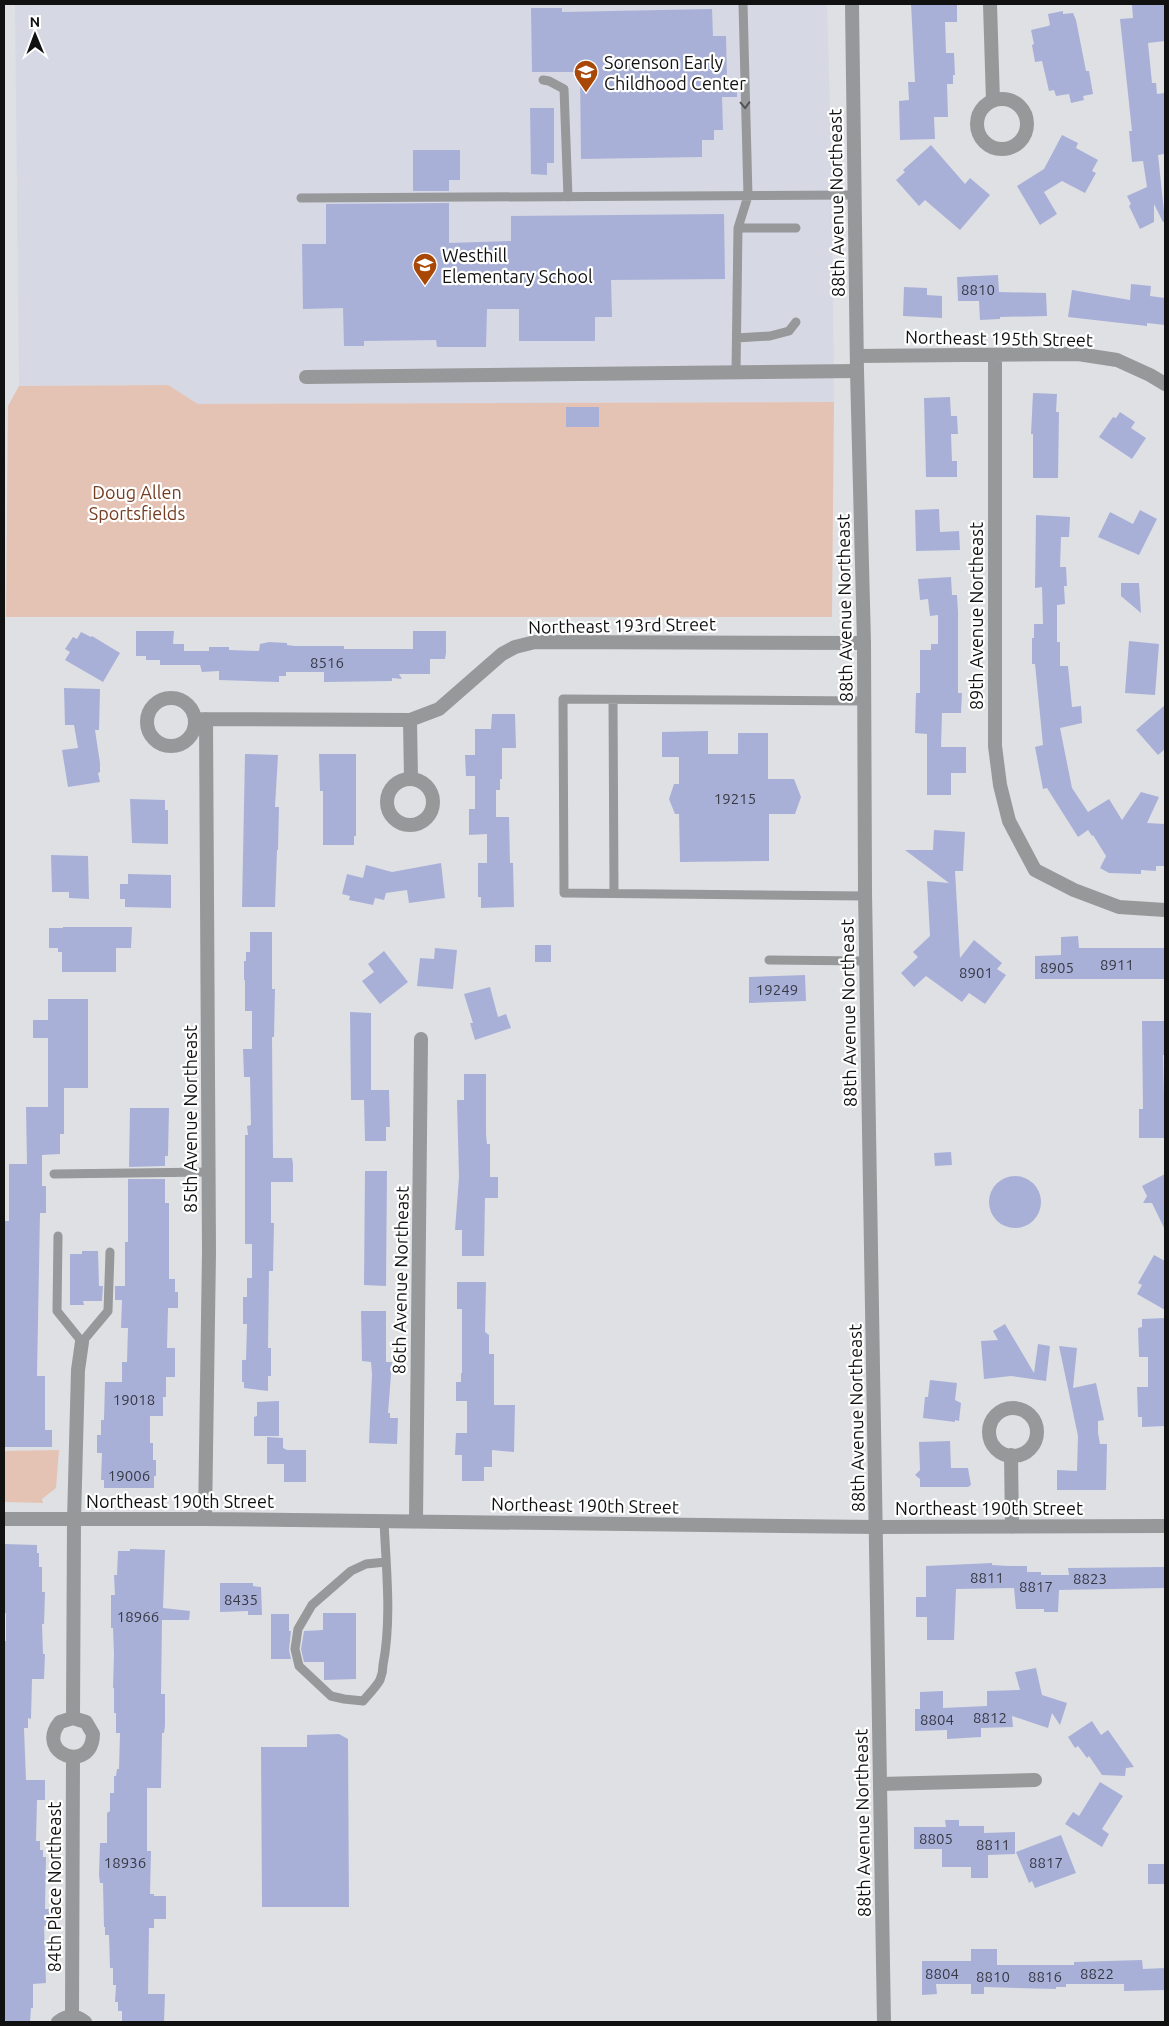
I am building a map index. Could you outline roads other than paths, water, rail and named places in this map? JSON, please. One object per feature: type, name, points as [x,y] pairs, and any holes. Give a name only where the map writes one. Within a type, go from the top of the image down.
[{"type":"street","name":"88th Avenue Northeast","points":[[852,4],[857,371],[864,643],[865,896],[884,2022]]},
{"type":"street","points":[[990,4],[993,101]]},
{"type":"street","name":"89th Avenue Northeast","points":[[994,354],[995,746],[1000,784],[1009,821],[1035,870],[1074,890],[1119,907],[1165,910]]},
{"type":"street","name":"Northeast 195th Street","points":[[857,356],[1078,354],[1117,360],[1165,384]]},
{"type":"street","points":[[306,377],[857,371]]},
{"type":"street","name":"Northeast 193rd Street","points":[[201,719],[410,720],[439,709],[502,654],[515,647],[535,642],[864,643]]},
{"type":"street","name":"85th Avenue Northeast","points":[[201,719],[209,1172],[205,1519]]},
{"type":"street","points":[[410,720],[411,779]]},
{"type":"street","name":"86th Avenue Northeast","points":[[416,1521],[421,1039]]},
{"type":"street","points":[[73,1718],[74,1520],[78,1370],[82,1342]]},
{"type":"street","points":[[1011,1455],[1012,1527]]},
{"type":"street","name":"Northeast 190th Street","points":[[4,1519],[205,1519],[877,1527],[1165,1526]]},
{"type":"street","points":[[73,1718],[86,1722],[90,1728],[92,1741],[86,1753],[73,1757],[60,1753],[53,1741],[56,1728],[60,1722],[73,1718]]},
{"type":"street","name":"84th Place Northeast","points":[[72,2016],[73,1757]]},
{"type":"street","points":[[880,1784],[1034,1780]]},
{"type":"street","points":[[58,2022],[72,2016],[85,2022]]},
{"type":"lane","points":[[736,372],[738,228],[748,196],[743,4]]},
{"type":"lane","points":[[543,80],[564,89],[568,197]]},
{"type":"lane","points":[[301,198],[855,195]]},
{"type":"lane","points":[[738,228],[796,228]]},
{"type":"lane","points":[[737,338],[770,336],[788,331],[796,322]]},
{"type":"lane","points":[[864,701],[562,699],[564,893],[865,896]]},
{"type":"lane","points":[[613,700],[614,893]]},
{"type":"lane","points":[[770,960],[866,961]]},
{"type":"lane","points":[[54,1174],[209,1172]]},
{"type":"lane","points":[[58,1236],[57,1311],[82,1342],[108,1311],[110,1252]]},
{"type":"lane","points":[[384,1521],[386,1562],[388,1642],[381,1678],[363,1701],[331,1696],[299,1666],[295,1650],[298,1629],[312,1605],[351,1571],[366,1564],[386,1562]]},
{"type":"place","name":"Sorenson Early Childhood Center","points":[[586,93]]},
{"type":"place","name":"Westhill Elementary School","points":[[425,286]]},
{"type":"park label","name":"Doug Allen Sportsfields","points":[[137,502]]}]
